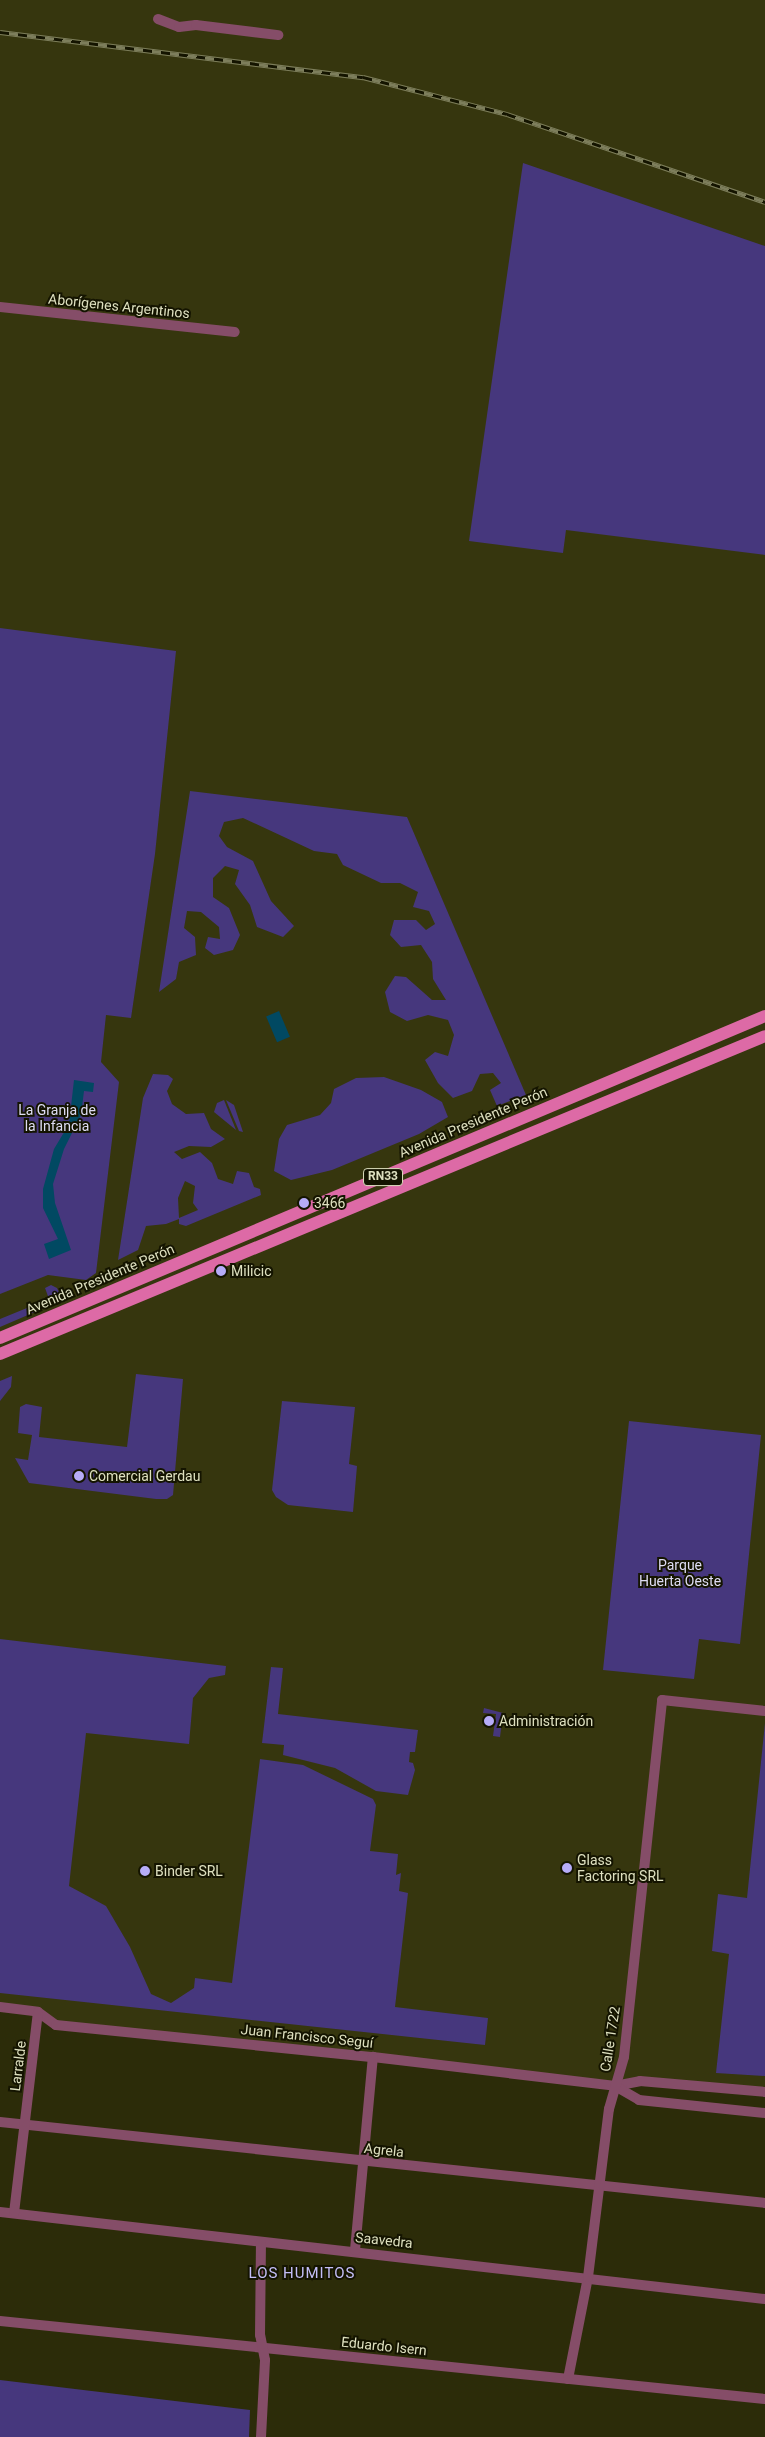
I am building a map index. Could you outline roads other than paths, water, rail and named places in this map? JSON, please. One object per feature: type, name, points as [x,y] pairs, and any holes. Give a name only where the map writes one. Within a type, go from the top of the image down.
[{"type":"main road","name":"Avenida Presidente Perón","points":[[0,1338],[765,1016]]},
{"type":"main road","name":"RN33","points":[[0,1354],[765,1036]]},
{"type":"street","points":[[158,19],[179,27],[196,25],[278,35]]},
{"type":"street","name":"Aborígenes Argentinos","points":[[0,307],[235,332]]},
{"type":"street","name":"Calle 1722","points":[[568,2379],[588,2277],[601,2187],[609,2109],[624,2057],[662,1700],[765,1710]]},
{"type":"street","name":"Juan Francisco Seguí","points":[[0,2007],[38,2012],[56,2025],[373,2056],[615,2086]]},
{"type":"street","name":"Larralde","points":[[14,2213],[38,2012]]},
{"type":"street","points":[[355,2250],[373,2056]]},
{"type":"street","points":[[615,2086],[640,2081],[765,2092]]},
{"type":"street","points":[[615,2086],[639,2100],[765,2113]]},
{"type":"street","name":"Agrela","points":[[0,2122],[362,2162],[765,2203]]},
{"type":"street","name":"Saavedra","points":[[0,2212],[261,2242],[355,2250],[765,2299]]},
{"type":"street","points":[[261,2242],[263,2347],[261,2437]]},
{"type":"street","name":"Eduardo Isern","points":[[0,2321],[765,2399]]},
{"type":"water","points":[[279,1011],[290,1037],[277,1042],[266,1016]]},
{"type":"water","points":[[74,1080],[94,1083],[93,1092],[84,1091],[81,1115],[64,1149],[53,1184],[55,1203],[71,1250],[49,1259],[44,1244],[58,1239],[43,1208],[43,1189],[54,1149],[69,1124]]},
{"type":"railway","points":[[0,32],[363,77],[507,114],[765,202]]},
{"type":"place","name":"3466","points":[[304,1203]]},
{"type":"place","name":"Milicic","points":[[221,1271]]},
{"type":"place","name":"Comercial Gerdau","points":[[79,1476]]},
{"type":"place","name":"Administración","points":[[489,1721]]},
{"type":"place","name":"Glass Factoring SRL","points":[[567,1868]]},
{"type":"place","name":"Binder SRL","points":[[145,1871]]},
{"type":"district","name":"LOS HUMITOS","points":[[302,2274]]},
{"type":"park label","name":"La Granja de la Infancia","points":[[57,1118]]},
{"type":"park label","name":"Parque Huerta Oeste","points":[[680,1574]]}]
